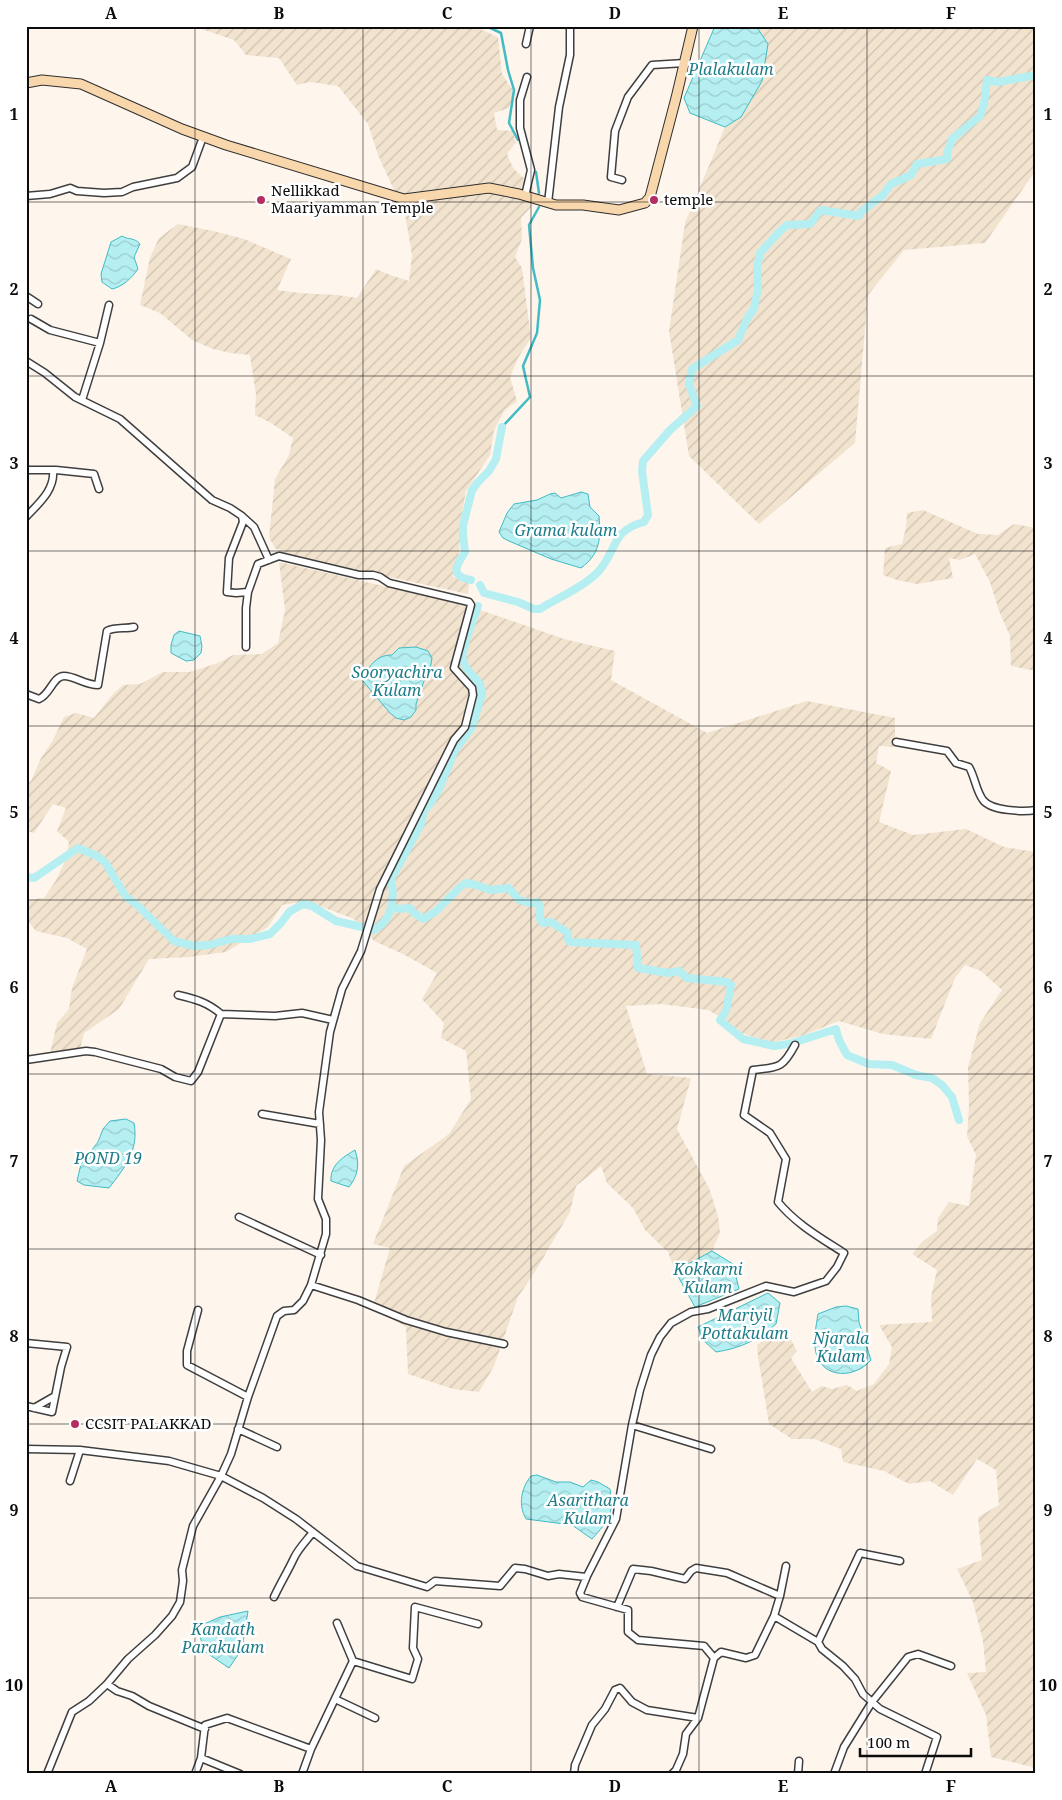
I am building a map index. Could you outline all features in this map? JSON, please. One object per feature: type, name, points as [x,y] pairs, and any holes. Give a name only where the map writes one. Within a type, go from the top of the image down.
[{"type":"street","points":[[526,44],[530,26]]},
{"type":"street","points":[[26,83],[42,80],[81,84],[203,137],[404,199],[489,188],[556,205],[583,205],[619,210],[645,203],[650,197],[693,26]]},
{"type":"street","points":[[548,203],[559,107],[570,55],[570,27]]},
{"type":"street","points":[[622,180],[611,177],[615,131],[628,97],[652,65],[684,62]]},
{"type":"street","points":[[525,196],[531,170],[520,128],[520,100],[526,77]]},
{"type":"street","points":[[26,196],[50,194],[70,188],[86,192],[122,192],[133,187],[177,178],[192,167],[203,137]]},
{"type":"street","points":[[26,296],[38,304]]},
{"type":"street","points":[[82,400],[100,343],[109,306]]},
{"type":"street","points":[[31,319],[50,330],[100,343]]},
{"type":"street","points":[[26,361],[75,397],[120,418],[212,500],[242,516],[254,526],[269,560]]},
{"type":"street","points":[[26,470],[53,470],[94,474],[99,489]]},
{"type":"street","points":[[26,517],[47,495],[54,478],[53,470]]},
{"type":"street","points":[[242,516],[244,522],[229,558],[227,592],[248,592]]},
{"type":"street","points":[[47,1774],[72,1712],[107,1684],[128,1658],[172,1616],[180,1602],[183,1581],[182,1570],[193,1526],[221,1476],[277,1316],[284,1311],[294,1310],[303,1301],[312,1285],[326,1234],[326,1219],[318,1199],[322,1140],[319,1112],[333,1020],[342,990],[361,950],[380,889],[454,740],[465,727],[473,695],[472,688],[454,668],[470,605],[469,602],[389,583],[373,575],[359,575],[280,556],[258,564],[248,592],[246,647]]},
{"type":"street","points":[[26,694],[39,699],[45,697],[58,678],[64,676],[92,685],[98,684],[107,631],[112,628],[134,627]]},
{"type":"street","points":[[896,742],[947,751],[956,763],[969,767],[983,800],[993,807],[1036,810]]},
{"type":"street","points":[[178,994],[194,998],[221,1014],[275,1016],[302,1013],[333,1020]]},
{"type":"street","points":[[26,1060],[86,1051],[95,1052],[161,1069],[175,1077],[191,1081],[198,1072],[221,1014]]},
{"type":"street","points":[[714,1658],[704,1646],[638,1640],[628,1632],[628,1610],[582,1597],[580,1593],[586,1577],[616,1519],[640,1390],[651,1355],[660,1337],[671,1323],[690,1312],[708,1309],[766,1286],[794,1292],[826,1281],[837,1267],[844,1253],[812,1233],[787,1214],[778,1202],[786,1159],[770,1133],[744,1115],[753,1070],[780,1066],[787,1060],[795,1045]]},
{"type":"street","points":[[262,1114],[320,1124]]},
{"type":"street","points":[[239,1217],[321,1255]]},
{"type":"street","points":[[312,1285],[358,1300],[406,1320],[446,1332],[504,1344]]},
{"type":"street","points":[[198,1310],[187,1352],[187,1365],[248,1397]]},
{"type":"street","points":[[26,1343],[68,1347],[52,1412],[26,1406]]},
{"type":"street","points":[[34,1408],[55,1396]]},
{"type":"street","points":[[632,1425],[711,1449]]},
{"type":"street","points":[[238,1430],[277,1447]]},
{"type":"street","points":[[26,1449],[80,1450],[169,1461],[221,1476],[263,1498],[296,1519],[357,1566],[427,1587],[435,1581],[500,1586],[515,1568],[525,1568],[548,1576],[559,1574],[586,1577]]},
{"type":"street","points":[[70,1481],[80,1450]]},
{"type":"street","points":[[274,1597],[293,1564],[294,1558],[314,1532]]},
{"type":"street","points":[[818,1642],[860,1553],[900,1561]]},
{"type":"street","points":[[672,1774],[684,1754],[686,1734],[698,1718],[714,1658],[721,1652],[746,1658],[755,1655],[774,1616],[786,1566]]},
{"type":"street","points":[[617,1607],[633,1569],[686,1579],[691,1571],[696,1568],[727,1573],[780,1596]]},
{"type":"street","points":[[353,1661],[412,1679],[418,1659],[413,1648],[415,1607],[478,1624]]},
{"type":"street","points":[[774,1616],[818,1642],[822,1649],[856,1679],[863,1694],[880,1709],[937,1738],[925,1774]]},
{"type":"street","points":[[302,1774],[311,1750],[353,1661],[337,1623]]},
{"type":"street","points":[[834,1774],[844,1747],[872,1702],[908,1657],[918,1654],[951,1666]]},
{"type":"street","points":[[107,1684],[117,1691],[132,1696],[149,1706],[205,1729]]},
{"type":"street","points":[[574,1774],[575,1765],[592,1725],[605,1709],[615,1690],[620,1688],[632,1702],[647,1710],[698,1718]]},
{"type":"street","points":[[335,1699],[375,1718]]},
{"type":"street","points":[[195,1774],[201,1758],[205,1725],[227,1718],[311,1750]]},
{"type":"street","points":[[201,1758],[240,1774]]},
{"type":"street","points":[[798,1774],[799,1760]]},
{"type":"shaded area","points":[[193,26],[479,26],[480,29],[498,37],[502,74],[514,92],[509,108],[494,113],[497,130],[512,131],[516,142],[507,154],[513,168],[533,187],[531,207],[521,218],[522,239],[515,257],[522,268],[531,338],[518,358],[510,377],[517,401],[505,410],[494,430],[490,455],[466,491],[461,519],[459,553],[454,566],[453,577],[469,583],[468,594],[288,555],[275,548],[269,537],[275,479],[289,455],[293,438],[255,415],[256,395],[250,355],[213,349],[192,340],[160,313],[140,305],[150,258],[159,238],[178,224],[244,239],[291,259],[277,290],[357,298],[376,269],[409,281],[412,255],[405,214],[378,155],[368,124],[338,86],[310,82],[297,85],[279,58],[246,55],[234,40]]},
{"type":"shaded area","points":[[756,26],[1036,26],[1036,170],[985,243],[904,250],[868,295],[855,443],[759,524],[689,456],[669,331],[685,223],[725,127],[741,117],[768,44]]},
{"type":"shaded area","points":[[923,510],[978,534],[998,535],[1014,524],[1036,528],[1036,671],[1011,666],[1010,636],[999,611],[990,582],[975,554],[960,560],[949,558],[953,578],[917,584],[883,575],[885,548],[902,544],[907,513]]},
{"type":"shaded area","points":[[279,562],[466,605],[564,639],[615,651],[611,680],[707,733],[807,701],[895,718],[895,747],[879,746],[876,763],[891,771],[879,822],[913,835],[966,829],[1004,847],[1036,852],[1036,1768],[991,1757],[986,1715],[967,1673],[986,1672],[983,1641],[973,1602],[957,1569],[982,1560],[978,1517],[999,1505],[996,1470],[977,1459],[953,1495],[930,1481],[909,1484],[884,1471],[843,1462],[841,1449],[814,1439],[792,1439],[769,1424],[757,1345],[768,1337],[791,1340],[797,1351],[791,1358],[812,1392],[821,1386],[832,1389],[847,1385],[857,1391],[874,1384],[889,1364],[892,1347],[879,1325],[932,1322],[931,1297],[937,1270],[912,1254],[923,1241],[937,1231],[938,1218],[949,1202],[969,1206],[976,1155],[967,1136],[969,1107],[968,1067],[980,1023],[1002,990],[981,971],[965,965],[955,978],[931,1039],[883,1034],[839,1021],[801,1036],[770,1043],[742,1033],[724,1019],[708,1010],[661,1004],[626,1006],[647,1074],[691,1078],[677,1129],[709,1188],[718,1216],[720,1233],[712,1251],[675,1271],[668,1252],[645,1230],[633,1208],[607,1183],[601,1166],[576,1186],[570,1212],[518,1297],[494,1366],[479,1392],[453,1389],[408,1374],[406,1327],[373,1307],[390,1248],[373,1244],[404,1166],[449,1134],[471,1099],[466,1051],[441,1038],[444,1023],[422,999],[437,973],[403,954],[374,941],[354,919],[307,901],[282,905],[268,927],[226,952],[189,957],[149,959],[119,1009],[84,1033],[80,1049],[50,1054],[57,1023],[69,1009],[72,988],[87,949],[67,938],[36,931],[26,919],[26,900],[44,898],[55,882],[66,859],[69,842],[57,831],[66,808],[53,804],[34,833],[26,831],[26,785],[31,781],[41,758],[53,740],[64,717],[76,713],[94,718],[113,694],[123,685],[140,684],[163,672],[190,672],[218,663],[233,655],[262,654],[278,643],[285,610]]},
{"type":"water","name":"Plalakulam","points":[[715,26],[756,26],[768,44],[762,81],[741,117],[725,127],[690,113],[684,98]]},
{"type":"water","points":[[122,236],[136,240],[140,244],[134,257],[138,269],[126,282],[112,289],[102,282],[101,274],[111,242]]},
{"type":"water","name":"Grama kulam","points":[[581,492],[588,494],[590,507],[599,516],[600,532],[596,551],[581,568],[551,559],[509,541],[503,538],[499,532],[507,513],[514,504],[537,500],[555,493],[561,498]]},
{"type":"water","points":[[179,631],[200,636],[201,653],[194,660],[186,661],[171,653],[174,635]]},
{"type":"water","name":"Sooryachira Kulam","points":[[416,647],[428,651],[432,658],[430,670],[426,675],[416,704],[416,710],[411,717],[404,720],[396,718],[390,713],[362,680],[370,666],[377,659],[392,655],[399,648]]},
{"type":"water","name":"POND 19","points":[[126,1119],[134,1123],[133,1150],[125,1166],[109,1188],[84,1185],[77,1181],[81,1164],[98,1142],[103,1129],[110,1121]]},
{"type":"water","points":[[355,1150],[357,1170],[349,1187],[331,1181],[331,1175],[335,1166]]},
{"type":"water","name":"Kokkarni Kulam","points":[[712,1251],[733,1264],[739,1289],[695,1307],[675,1271]]},
{"type":"water","name":"Mariyil Pottakulam","points":[[768,1293],[780,1303],[776,1324],[762,1335],[741,1346],[716,1352],[703,1340],[698,1327]]},
{"type":"water","name":"Njarala Kulam","points":[[846,1306],[858,1309],[859,1322],[871,1360],[865,1366],[849,1373],[833,1372],[825,1368],[816,1353],[815,1334],[818,1314],[836,1307]]},
{"type":"water","name":"Asarithara Kulam","points":[[537,1475],[556,1482],[570,1482],[583,1487],[591,1480],[610,1489],[611,1511],[609,1517],[592,1539],[572,1525],[526,1519],[521,1502],[523,1491],[531,1476]]},
{"type":"water","name":"Kandath Parakulam","points":[[248,1611],[242,1649],[229,1668],[204,1651],[200,1636],[204,1624],[220,1617]]},
{"type":"waterway","points":[[486,26],[501,33],[514,90],[509,123],[518,140]]},
{"type":"waterway","points":[[480,585],[484,593],[518,602],[534,609],[540,609],[576,589],[596,574],[608,558],[619,537],[633,526],[644,522],[648,515],[642,471],[643,461],[670,430],[697,406],[689,384],[692,369],[738,340],[754,308],[758,289],[757,268],[760,253],[787,225],[810,224],[821,210],[859,216],[862,211],[883,195],[891,184],[911,175],[917,164],[947,159],[952,139],[980,116],[984,104],[987,80],[998,82],[1036,75]]},
{"type":"waterway","points":[[536,172],[539,193]]},
{"type":"waterway","points":[[502,427],[530,397],[523,366],[537,333],[540,300],[533,268],[529,225],[539,207]]},
{"type":"waterway","points":[[471,580],[460,576],[456,570],[465,552],[463,526],[472,490],[489,471],[496,459],[502,427]]},
{"type":"waterway","points":[[373,930],[380,926],[389,915],[393,893],[391,879],[421,824],[424,811],[439,789],[455,750],[472,727],[482,694],[480,684],[466,668],[462,657],[478,606]]},
{"type":"waterway","points":[[26,877],[34,878],[78,848],[97,856],[105,862],[126,897],[136,904],[174,941],[194,946],[209,945],[231,939],[250,939],[270,934],[289,912],[303,904],[312,906],[336,921],[362,927]]},
{"type":"waterway","points":[[392,907],[399,909],[410,908],[423,919],[435,912],[466,883],[491,890],[509,888],[519,900],[530,903],[537,902],[540,906],[540,919],[543,923],[551,922],[568,933],[570,942],[636,945],[638,968],[668,973],[679,971],[687,978],[727,982],[731,985],[726,1011],[720,1020],[743,1039],[774,1046],[789,1044],[836,1029],[839,1040],[847,1055],[869,1064],[892,1065],[916,1075],[932,1078],[942,1085],[952,1097],[959,1120]]},
{"type":"place","name":"Nellikkad Maariyamman Temple","points":[[261,200]]},
{"type":"place","name":"temple","points":[[654,200]]},
{"type":"place","name":"CCSIT PALAKKAD","points":[[75,1424]]}]
